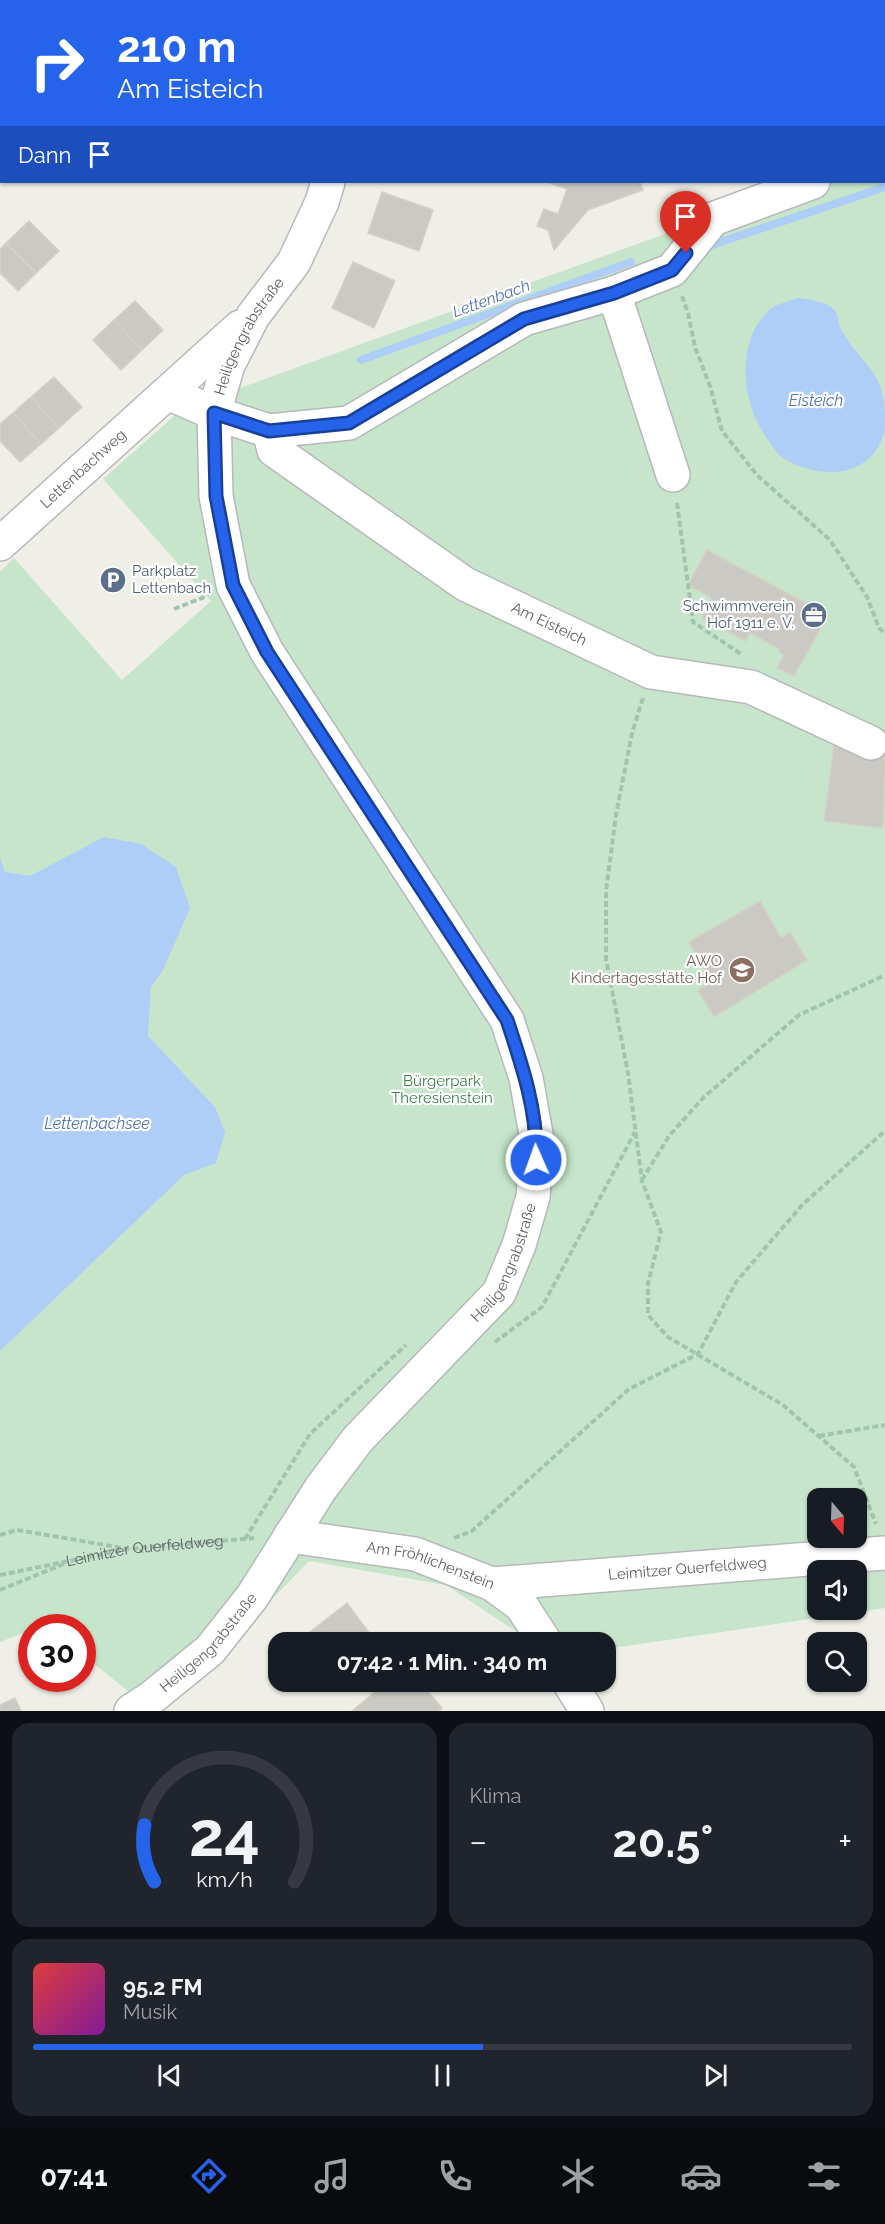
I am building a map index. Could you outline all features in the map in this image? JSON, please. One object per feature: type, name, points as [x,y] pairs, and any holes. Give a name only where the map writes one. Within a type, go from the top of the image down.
[{"type":"street","name":"Heiligengrabstraße","points":[[131,1711],[210,1650],[252,1597],[321,1488],[358,1439],[499,1293],[519,1245],[534,1197],[537,1140],[526,1078],[507,1020],[267,652],[233,585],[216,496],[214,413],[228,365],[253,316],[294,261],[322,202],[328,183]]},
{"type":"street","points":[[168,393],[214,413],[269,431],[349,423],[524,319],[614,293],[672,270],[713,219],[810,183]]},
{"type":"street","points":[[614,293],[673,475]]},
{"type":"street","name":"Lettenbachweg","points":[[0,544],[253,316]]},
{"type":"street","name":"Am Eisteich","points":[[269,431],[274,450],[465,584],[651,672],[751,687],[871,743]]},
{"type":"street","name":"Am Fröhlichenstein","points":[[290,1536],[415,1554],[492,1584],[521,1605],[538,1632]]},
{"type":"street","name":"Leimitzer Querfeldweg","points":[[492,1584],[881,1540]]},
{"type":"street","points":[[575,1692],[587,1711]]},
{"type":"path","points":[[672,270],[688,313],[694,347],[710,386],[723,431],[757,475],[830,540],[867,597],[879,628],[885,633]]},
{"type":"path","points":[[673,475],[693,622],[714,636]]},
{"type":"path","points":[[651,672],[630,745],[616,815],[606,891],[606,959],[628,1073],[642,1181],[660,1232],[648,1282],[648,1315],[668,1337],[783,1405],[854,1467],[881,1540]]},
{"type":"path","points":[[642,1181],[669,1136],[705,1096],[799,1015],[885,975]]},
{"type":"path","points":[[415,1554],[472,1531],[629,1389],[698,1354],[736,1282],[803,1204],[885,1131]]},
{"type":"path","points":[[818,1436],[885,1425]]},
{"type":"path","points":[[0,1535],[17,1530],[128,1548]]},
{"type":"path","name":"Leimitzer Querfeldweg","points":[[0,1575],[128,1548],[290,1536]]},
{"type":"path","points":[[0,1590],[75,1559]]},
{"type":"green space","name":"Bürgerpark Theresienstein","points":[[774,183],[885,183],[885,1608],[867,1611],[867,1560],[807,1560],[807,1619],[616,1648],[616,1632],[517,1632],[446,1585],[309,1561],[164,1711],[153,1711],[96,1665],[96,1614],[18,1614],[18,1635],[0,1642],[0,572],[14,558],[122,680],[211,601],[103,479],[182,409],[673,231]]},
{"type":"water","name":"Eisteich","points":[[798,298],[824,303],[833,308],[848,341],[870,368],[881,388],[884,400],[884,434],[877,449],[867,460],[854,468],[826,472],[796,465],[778,453],[753,413],[746,377],[746,358],[750,341],[758,324],[769,310]]},
{"type":"water","name":"Lettenbachsee","points":[[104,837],[141,844],[176,867],[190,908],[163,970],[151,987],[148,1036],[215,1107],[225,1132],[216,1163],[184,1175],[0,1351],[0,857],[5,872],[30,876]]},
{"type":"building","points":[[550,183],[640,183],[643,190],[588,210],[554,250],[548,230],[537,226],[544,209],[558,214],[567,189]]},
{"type":"building","points":[[382,192],[433,210],[419,251],[368,233]]},
{"type":"building","points":[[29,221],[59,251],[36,273],[6,243]]},
{"type":"building","points":[[6,243],[36,273],[18,291],[0,273],[0,249]]},
{"type":"building","points":[[353,262],[395,281],[374,328],[332,308]]},
{"type":"building","points":[[135,301],[163,330],[142,350],[114,320]]},
{"type":"building","points":[[114,320],[142,350],[121,370],[93,340]]},
{"type":"building","points":[[54,377],[82,407],[59,428],[31,397]]},
{"type":"building","points":[[31,397],[59,428],[41,444],[13,413]]},
{"type":"building","points":[[13,413],[41,444],[20,462],[0,441],[0,424]]},
{"type":"building","points":[[707,550],[828,615],[794,676],[777,668],[784,655],[779,652],[780,649],[750,633],[746,641],[702,618],[712,598],[688,585]]},
{"type":"building","points":[[834,745],[885,752],[883,828],[824,821]]},
{"type":"building","points":[[760,901],[781,938],[790,932],[807,960],[714,1017],[698,990],[712,981],[689,942]]},
{"type":"building","points":[[347,1603],[369,1632],[310,1632]]},
{"type":"building","points":[[375,1692],[428,1692],[442,1708],[439,1711],[352,1711]]},
{"type":"building","points":[[15,1698],[21,1711],[0,1711],[0,1705]]},
{"type":"waterway","name":"Lettenbach","points":[[709,246],[885,187]]},
{"type":"waterway","name":"Lettenbach","points":[[361,360],[631,262]]},
{"type":"place","name":"Parkplatz Lettenbach","points":[[113,580]]},
{"type":"place","name":"Schwimmverein Hof 1911 e. V.","points":[[814,615]]},
{"type":"place","name":"AWO Kindertagesstätte Hof","points":[[742,970]]},
{"type":"route","points":[[536,1160],[537,1140],[526,1078],[507,1020],[267,652],[233,585],[216,496],[214,413],[269,431],[349,423],[524,319],[614,293],[672,270],[686,253]]}]
